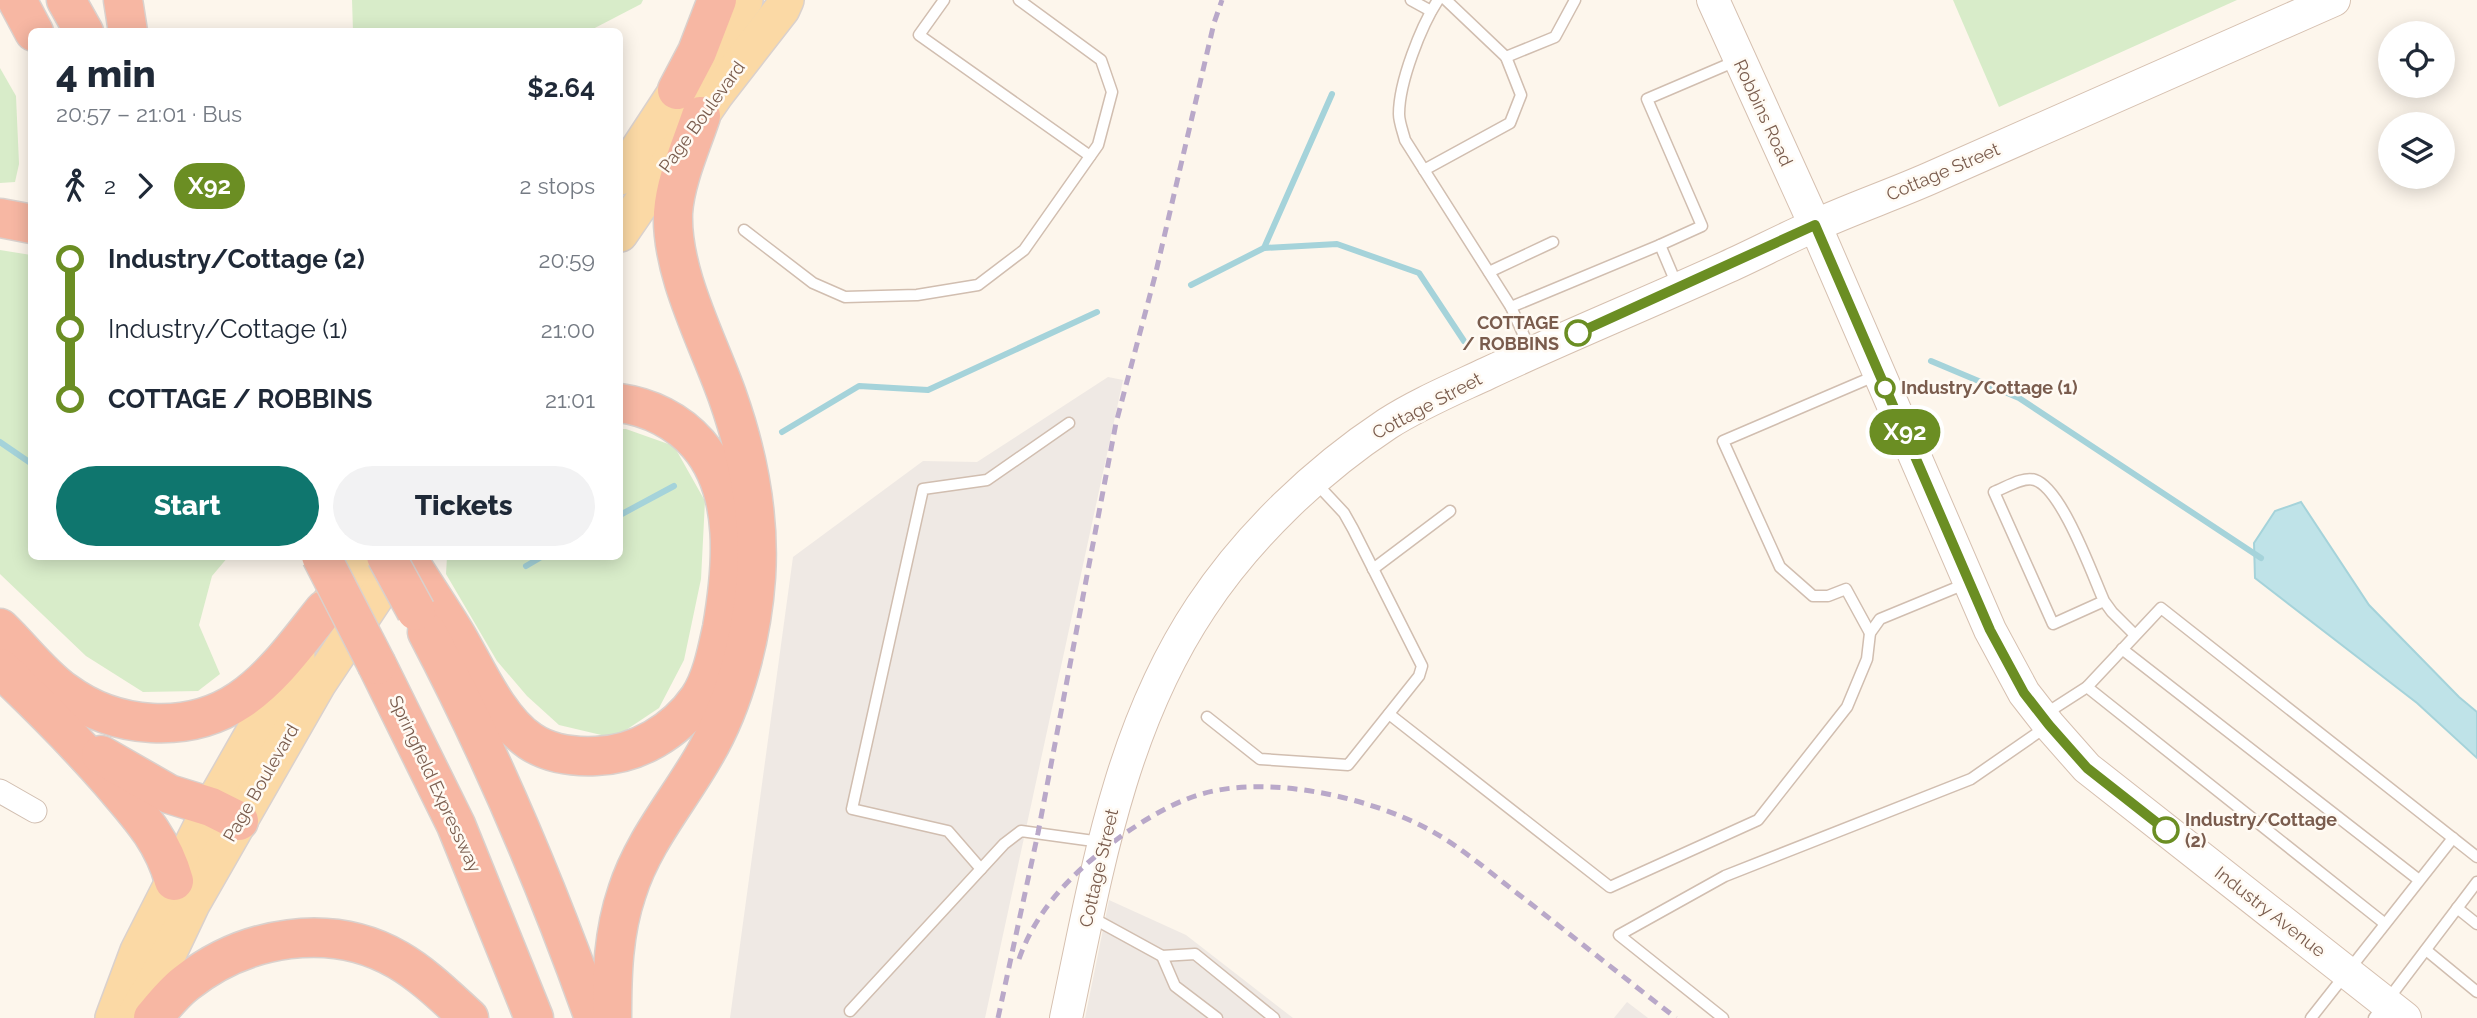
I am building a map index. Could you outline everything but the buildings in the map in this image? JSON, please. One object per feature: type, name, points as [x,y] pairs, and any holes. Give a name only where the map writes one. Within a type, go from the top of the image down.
[{"type":"highway","points":[[17,0],[32,28]]},
{"type":"highway","points":[[66,0],[82,28]]},
{"type":"highway","points":[[123,0],[127,28]]},
{"type":"highway","points":[[612,1018],[614,948],[627,891],[645,850],[714,738],[736,678],[754,597],[757,539],[747,462],[727,397],[683,275],[674,233],[674,210],[697,52],[717,0]]},
{"type":"highway","points":[[0,219],[28,223]]},
{"type":"highway","points":[[421,601],[507,719],[524,736],[545,749],[589,756],[617,754],[653,740],[676,723],[703,690],[716,655],[728,582],[727,513],[714,469],[695,440],[659,414],[623,404]]},
{"type":"highway","name":"Springfield Expressway","points":[[323,560],[456,825],[534,1018]]},
{"type":"highway","points":[[401,560],[559,925],[594,1018]]},
{"type":"highway","points":[[0,628],[43,674],[79,701],[120,719],[163,723],[208,715],[242,699],[270,674],[324,610]]},
{"type":"highway","points":[[0,668],[72,738],[153,832],[169,863],[174,881]]},
{"type":"highway","points":[[72,738],[156,787],[225,814]]},
{"type":"highway","points":[[153,1018],[184,984],[222,961],[253,947],[304,938],[355,942],[397,960],[433,986],[469,1018]]},
{"type":"main road","name":"Page Boulevard","points":[[623,228],[745,0]]},
{"type":"main road","name":"Page Boulevard","points":[[623,174],[786,0]]},
{"type":"main road","name":"Robbins Road","points":[[1713,0],[1815,225]]},
{"type":"main road","name":"Cottage Street","points":[[1066,1018],[1103,843],[1143,714],[1169,659],[1202,604],[1241,556],[1287,504],[1340,457],[1391,422],[1460,386],[1815,225],[1929,179],[2334,0]]},
{"type":"main road","name":"Industry Avenue","points":[[1815,225],[1969,582],[2024,693],[2045,721],[2100,778],[2347,972],[2388,1013]]},
{"type":"main road","name":"Page Boulevard","points":[[133,1018],[156,980],[192,904],[225,814],[324,610],[359,560]]},
{"type":"main road","name":"Page Boulevard","points":[[113,1018],[138,951],[174,881],[318,684],[398,560]]},
{"type":"street","points":[[0,791],[35,811]]},
{"type":"lane","points":[[944,0],[919,35],[1090,156]]},
{"type":"lane","points":[[744,230],[813,284],[845,297],[917,295],[978,285],[1024,250],[1098,145],[1112,92],[1101,60],[1019,0]]},
{"type":"lane","points":[[1411,0],[1431,10]]},
{"type":"lane","points":[[1438,0],[1431,10],[1402,86],[1399,116],[1405,140],[1511,307],[1532,353]]},
{"type":"lane","points":[[1424,170],[1510,123],[1521,95],[1506,57],[1446,0]]},
{"type":"lane","points":[[1506,57],[1555,37],[1575,0]]},
{"type":"lane","points":[[1511,307],[1702,226],[1647,99],[1739,60]]},
{"type":"lane","points":[[1489,272],[1553,242]]},
{"type":"lane","points":[[1660,246],[1678,288]]},
{"type":"lane","points":[[1870,633],[1846,589],[1828,596],[1812,596],[1780,567],[1723,441],[1879,373]]},
{"type":"lane","points":[[981,869],[948,831],[852,809],[923,489],[987,480],[1069,423]]},
{"type":"lane","points":[[2104,601],[2053,624],[1994,492],[2034,479],[2045,486],[2060,503],[2104,601],[2135,635]]},
{"type":"lane","points":[[1207,717],[1260,760],[1348,765],[1419,676],[1422,666],[1344,513],[1314,480]]},
{"type":"lane","points":[[1373,569],[1450,511]]},
{"type":"lane","points":[[1390,714],[1610,887],[1758,820],[1847,707],[1867,659],[1870,633],[1880,619],[1969,582]]},
{"type":"lane","points":[[1723,1018],[1619,935],[1725,876],[1970,779],[2087,687],[2161,608],[2477,858]]},
{"type":"lane","points":[[2122,649],[2419,880]]},
{"type":"lane","points":[[2087,687],[2384,923]]},
{"type":"lane","points":[[850,1010],[1004,844],[1021,831],[1103,843]]},
{"type":"lane","points":[[2311,1018],[2453,838]]},
{"type":"lane","points":[[2388,1013],[2426,950],[2477,882]]},
{"type":"lane","points":[[2457,908],[2477,924]]},
{"type":"lane","points":[[1088,916],[1162,956],[1195,954],[1274,1018]]},
{"type":"lane","points":[[2426,950],[2477,992]]},
{"type":"lane","points":[[1162,956],[1175,986],[1217,1018]]},
{"type":"shaded area","points":[[1108,377],[1123,380],[985,1018],[730,1018],[793,557],[923,461],[977,462]]},
{"type":"shaded area","points":[[1109,900],[1186,935],[1293,1018],[1085,1018]]},
{"type":"shaded area","points":[[1627,1002],[1648,1018],[1614,1018]]},
{"type":"green space","points":[[352,0],[643,0],[641,4],[595,28],[353,28]]},
{"type":"green space","points":[[1953,0],[2237,0],[1999,107]]},
{"type":"green space","points":[[0,68],[16,96],[19,164],[15,182],[0,183]]},
{"type":"green space","points":[[0,250],[28,255],[28,560],[225,560],[212,576],[199,625],[220,674],[198,691],[143,692],[86,656],[0,574]]},
{"type":"green space","points":[[623,429],[674,446],[705,501],[701,579],[684,660],[659,708],[614,738],[559,725],[527,696],[497,661],[446,574],[447,560],[623,560]]},
{"type":"water","points":[[2301,502],[2369,605],[2477,712],[2477,758],[2417,703],[2255,578],[2254,543],[2275,511]]},
{"type":"waterway","points":[[1264,248],[1332,94]]},
{"type":"waterway","points":[[1191,285],[1264,248],[1337,244],[1419,273],[1464,341]]},
{"type":"waterway","points":[[782,432],[859,386],[928,390],[1097,312]]},
{"type":"waterway","points":[[1931,361],[2019,398],[2261,558]]},
{"type":"waterway","points":[[0,442],[28,461]]},
{"type":"waterway","points":[[623,513],[674,486]]},
{"type":"waterway","points":[[526,566],[536,560]]},
{"type":"railway","points":[[998,1018],[1038,833],[1116,423],[1155,276],[1214,23],[1222,0]]},
{"type":"railway","points":[[1019,959],[1038,920],[1063,887],[1093,858],[1127,832],[1187,799],[1214,791],[1276,787],[1342,797],[1373,806],[1428,829],[1478,863],[1676,1018]]},
{"type":"bus line","name":"X92","points":[[1578,333],[1815,225],[1990,630],[2024,693],[2087,768],[2166,830]]},
{"type":"place","name":"COTTAGE / ROBBINS","points":[[1578,333]]},
{"type":"place","name":"Industry/Cottage (1)","points":[[1885,388]]},
{"type":"place","name":"Industry/Cottage (2)","points":[[2166,830]]}]
